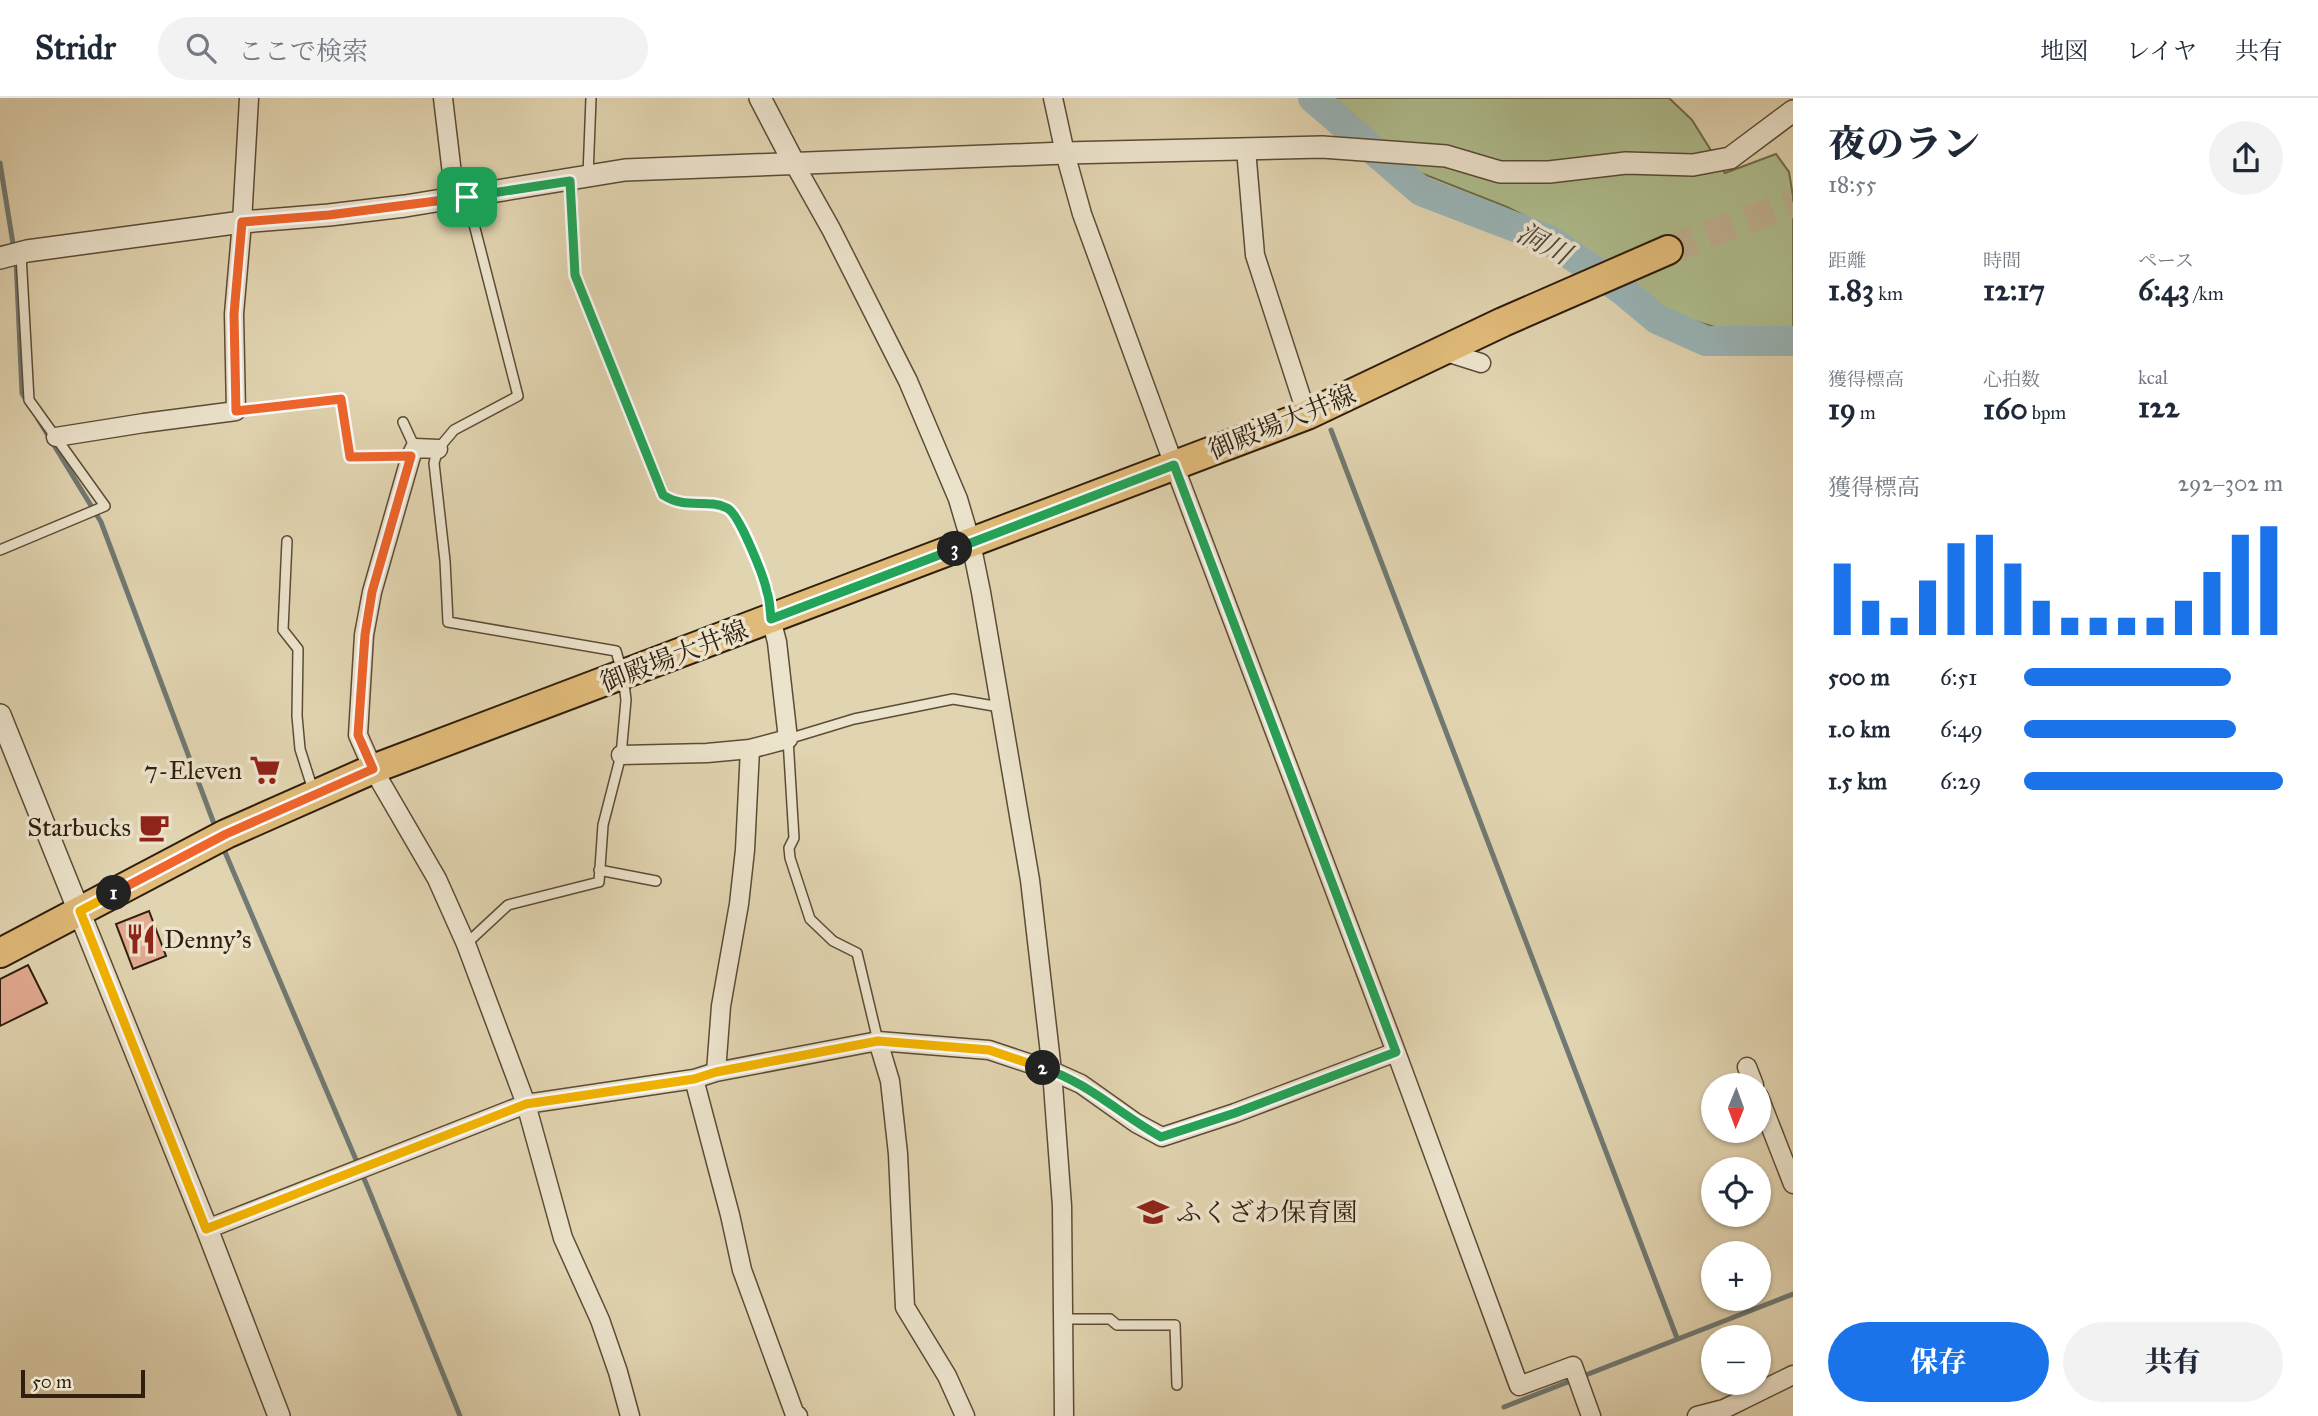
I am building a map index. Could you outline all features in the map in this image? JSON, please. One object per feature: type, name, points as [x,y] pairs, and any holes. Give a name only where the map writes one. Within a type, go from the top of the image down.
[{"type":"main road","name":"御殿場大井線","points":[[0,953],[218,838],[373,769],[1307,415],[1503,322],[1668,250]]},
{"type":"street","points":[[56,437],[236,411],[234,314],[249,98]]},
{"type":"street","points":[[443,98],[461,198]]},
{"type":"street","points":[[760,98],[831,229],[908,381],[958,499],[971,543],[1030,880],[1052,1071],[1061,1192],[1064,1416]]},
{"type":"street","points":[[1053,98],[1082,214],[1519,1386],[1573,1366],[1591,1416]]},
{"type":"street","points":[[10,255],[242,222],[329,215],[461,198],[625,170],[1065,153],[1322,147],[1446,156],[1500,172],[1549,172],[1626,163],[1693,165],[1730,158],[1793,111]]},
{"type":"street","points":[[1246,149],[1255,256],[1307,415]]},
{"type":"street","points":[[1443,351],[1481,363]]},
{"type":"street","points":[[438,449],[413,452],[372,592],[365,635],[358,735],[373,769],[437,880],[466,944],[526,1104],[563,1238],[600,1320],[618,1372],[629,1416]]},
{"type":"street","points":[[621,755],[750,749],[788,738],[777,642],[771,619]]},
{"type":"street","points":[[0,715],[279,1416]]},
{"type":"street","points":[[716,1072],[722,1006],[745,850],[750,749]]},
{"type":"street","points":[[206,1229],[526,1104],[694,1079],[716,1072],[878,1041],[989,1050],[1052,1071],[1082,1084],[1136,1124],[1161,1137],[1235,1113],[1396,1052]]},
{"type":"street","points":[[878,1041],[890,1081],[898,1154],[905,1307],[947,1376],[965,1416]]},
{"type":"street","points":[[1747,1068],[1749,1073]]},
{"type":"street","points":[[694,1079],[742,1270],[794,1412],[798,1416]]},
{"type":"street","points":[[1771,1128],[1793,1184]]},
{"type":"street","points":[[1697,1416],[1724,1413],[1793,1374]]},
{"type":"lane","points":[[591,98],[579,179],[575,275],[663,495],[675,503],[718,505],[730,509],[739,520],[768,592],[771,619]]},
{"type":"lane","points":[[461,198],[518,396],[454,430],[438,449],[434,463],[445,561],[448,622],[616,652],[623,675],[626,701],[621,755],[603,825],[598,882],[508,905],[466,944]]},
{"type":"lane","points":[[0,550],[105,506],[29,400],[10,255]]},
{"type":"lane","points":[[236,411],[341,399],[350,457],[413,452],[403,422]]},
{"type":"lane","points":[[287,541],[283,629],[298,649],[297,716],[300,749],[315,795]]},
{"type":"lane","points":[[878,1041],[857,953],[833,941],[810,919],[790,858],[789,848],[794,838],[788,738],[854,719],[953,699],[1000,707]]},
{"type":"lane","points":[[599,870],[656,881]]},
{"type":"lane","points":[[1062,1319],[1110,1320],[1117,1325],[1175,1325],[1177,1385]]},
{"type":"green space","points":[[1329,98],[1669,98],[1692,120],[1725,173],[1776,154],[1789,172],[1793,196],[1793,331],[1728,331],[1671,314],[1568,238],[1507,207],[1413,170]]},
{"type":"building","points":[[149,911],[166,956],[133,969],[116,924]]},
{"type":"building","points":[[28,965],[47,1003],[0,1026],[0,979]]},
{"type":"waterway","name":"洞川","points":[[1313,98],[1421,191],[1549,240],[1621,289],[1657,319],[1706,341],[1793,341]]},
{"type":"waterway","points":[[0,163],[14,250]]},
{"type":"waterway","points":[[16,259],[22,393],[27,402]]},
{"type":"waterway","points":[[38,419],[101,522],[216,829]]},
{"type":"waterway","points":[[1331,430],[1677,1338]]},
{"type":"waterway","points":[[222,845],[368,1188],[460,1416]]},
{"type":"waterway","points":[[1504,1407],[1793,1294]]},
{"type":"tunnel","points":[[1668,250],[1793,203]]},
{"type":"place","name":"7-Eleven","points":[[265,770]]},
{"type":"place","name":"Starbucks","points":[[154,827]]},
{"type":"place","name":"Denny's","points":[[141,939]]},
{"type":"place","name":"ふくざわ保育園","points":[[1153,1212]]},
{"type":"route","points":[[570,181],[575,275],[580,293],[663,495],[675,503],[718,505],[730,509],[739,520],[768,592],[771,619],[1174,465],[1396,1052],[1188,1130],[1161,1137],[1136,1124],[1082,1084],[1052,1071],[989,1050],[878,1041],[716,1072],[694,1079],[526,1104],[206,1229],[80,911],[226,834],[373,769],[358,735],[365,635],[372,592],[411,456],[350,457],[341,399],[236,411],[234,314],[242,222],[329,215],[467,197],[570,181]]}]
